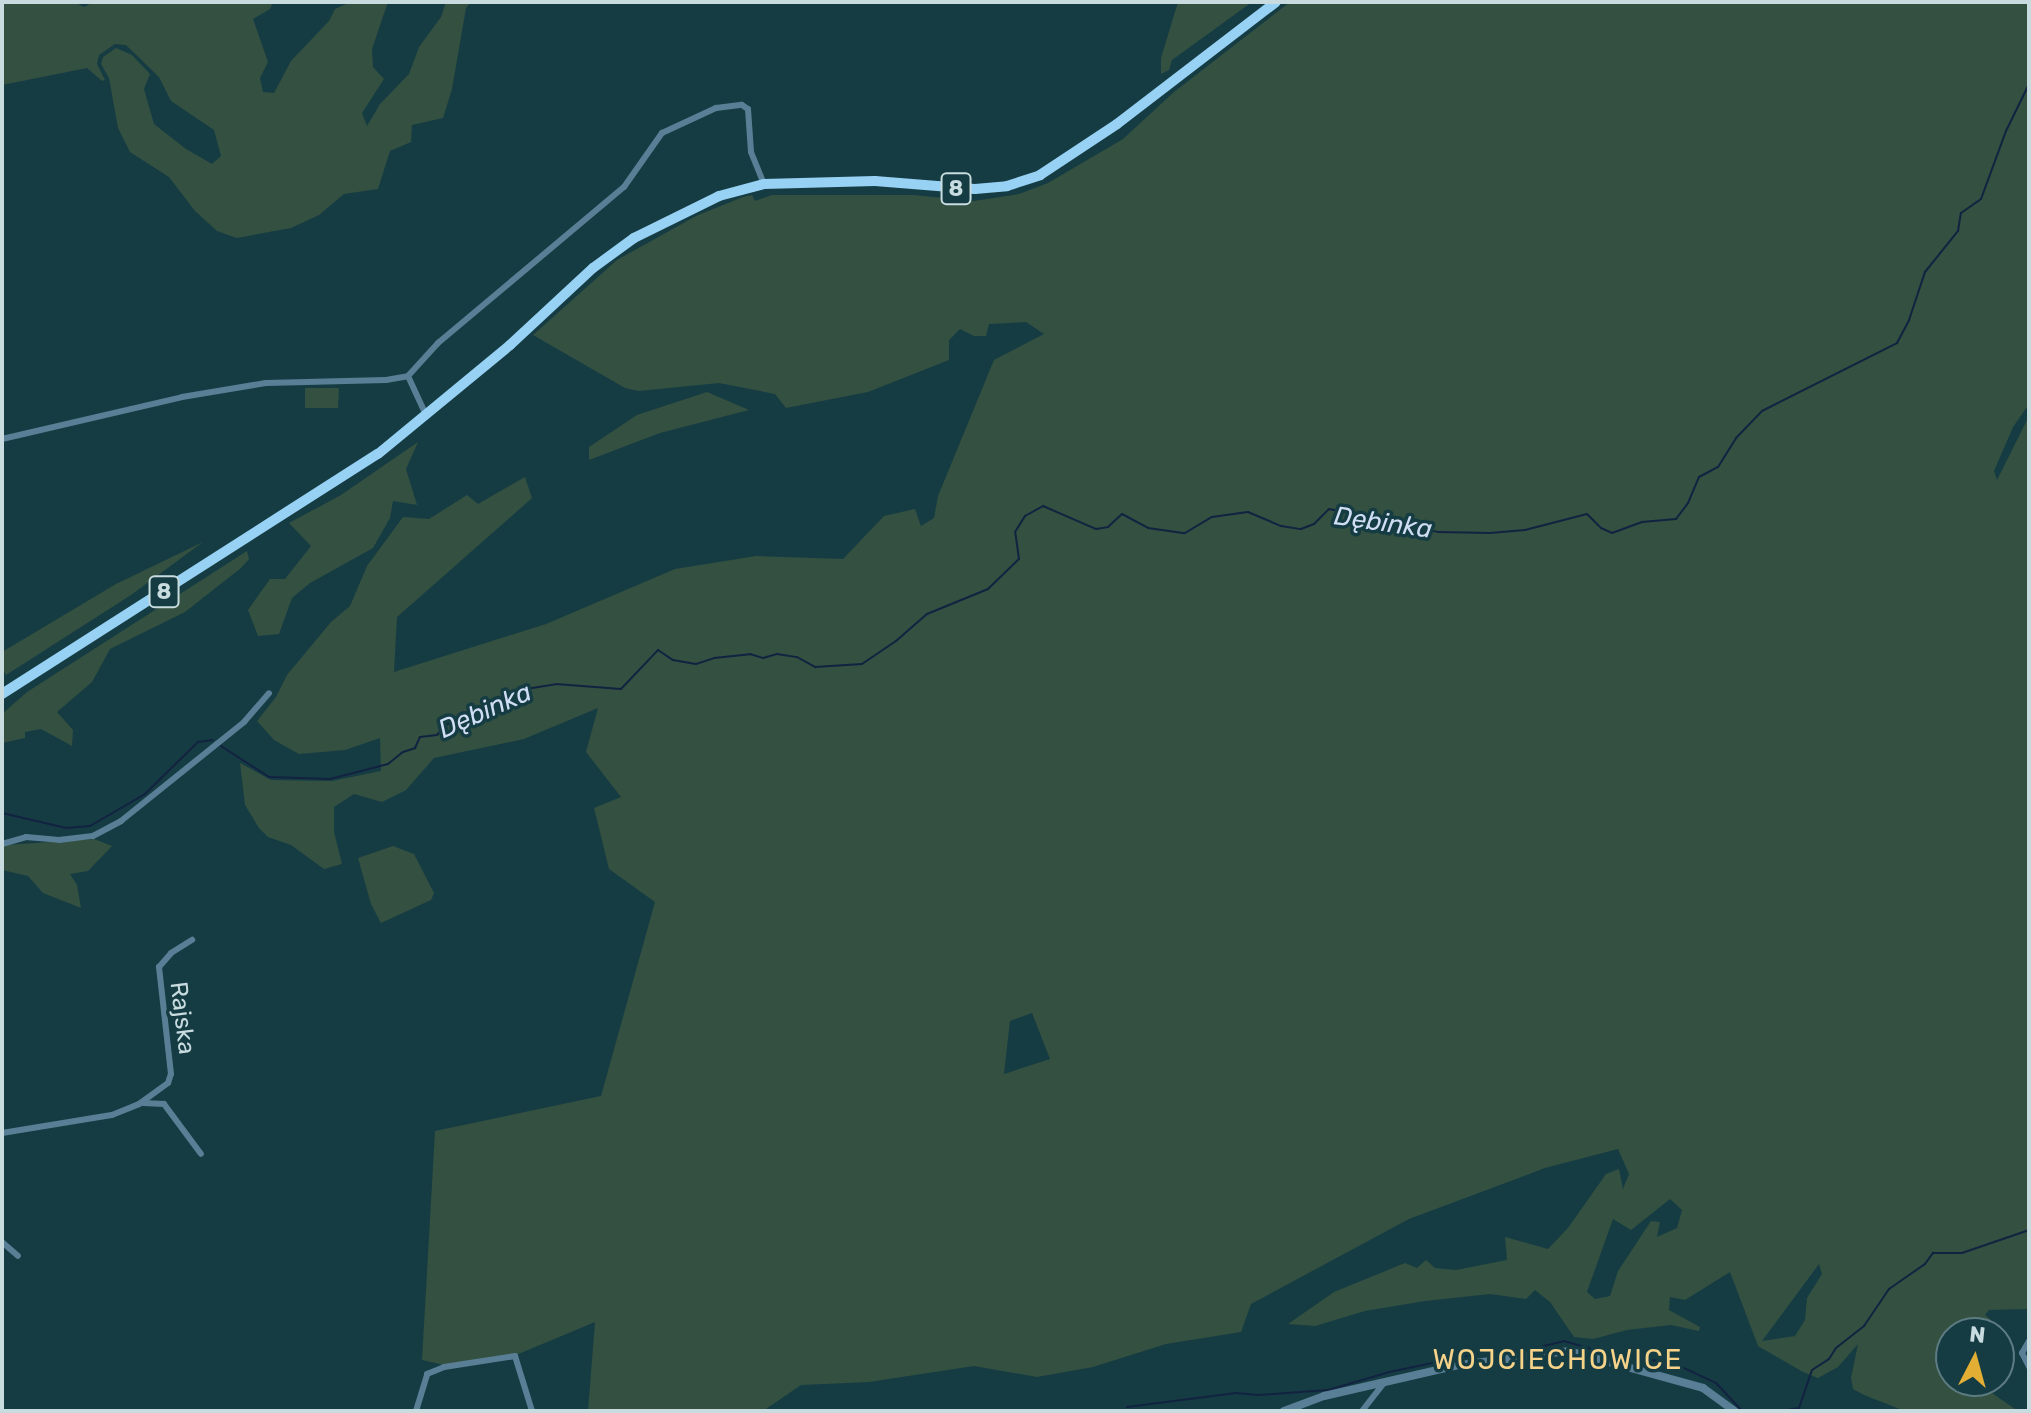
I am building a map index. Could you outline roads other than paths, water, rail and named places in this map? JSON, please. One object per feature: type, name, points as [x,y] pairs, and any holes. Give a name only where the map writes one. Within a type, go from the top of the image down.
[{"type":"highway","name":"8","points":[[2,694],[339,482],[427,415],[611,253],[719,196],[764,184],[875,181],[975,189],[1017,183],[1052,169],[1083,148],[1276,2]]},
{"type":"street","points":[[2,439],[182,397],[266,383],[386,380],[408,376],[438,343],[624,187],[654,141],[677,124],[730,104],[745,107],[750,116],[751,152],[764,184]]},
{"type":"street","points":[[408,376],[427,415]]},
{"type":"street","points":[[2,844],[26,837],[59,840],[93,836],[121,821],[244,722],[269,693]]},
{"type":"street","name":"Rajska","points":[[2,1133],[112,1115],[139,1104],[168,1083],[171,1074],[159,967],[171,953],[192,940]]},
{"type":"street","points":[[139,1104],[164,1104],[201,1154]]},
{"type":"street","points":[[2,1242],[18,1256]]},
{"type":"street","points":[[2029,1341],[2022,1353],[2029,1367]]},
{"type":"street","points":[[1284,1411],[1313,1399],[1488,1360],[1569,1351],[1703,1388],[1735,1411]]},
{"type":"street","points":[[416,1411],[427,1374],[444,1367],[515,1356],[532,1411]]},
{"type":"street","points":[[1362,1411],[1385,1382]]},
{"type":"waterway","name":"Dębinka","points":[[221,746],[269,777],[330,779],[388,764],[403,752],[415,748],[420,737],[437,735],[446,725],[526,689],[556,684],[621,689],[658,650],[673,660],[696,664],[714,658],[750,654],[763,658],[777,654],[797,657],[815,667],[862,664],[896,641],[927,614],[988,589],[1019,559],[1015,532],[1025,516],[1043,506],[1096,529],[1108,527],[1122,514],[1148,528],[1185,533],[1212,517],[1248,512],[1281,526],[1301,529],[1314,524],[1329,509],[1438,532],[1525,530],[1587,514],[1601,528],[1612,533],[1642,522],[1676,519],[1688,503],[1699,477],[1718,467],[1736,438],[1762,411],[1897,343],[1909,320],[1925,272],[1958,231],[1961,213],[1981,199],[2006,131],[2029,84]]},
{"type":"waterway","name":"Dębinka","points":[[2,813],[66,828],[90,826],[145,794],[198,742],[213,740]]},
{"type":"waterway","points":[[1782,1411],[1799,1408],[1812,1370],[1829,1359],[1836,1348],[1864,1326],[1889,1289],[1925,1264],[1933,1253],[1962,1253],[2029,1230]]},
{"type":"waterway","points":[[1127,1407],[1236,1393],[1258,1395],[1328,1390],[1389,1372],[1481,1353],[1526,1350],[1564,1341],[1619,1357],[1671,1362],[1716,1383],[1742,1411]]},
{"type":"district","name":"WOJCIECHOWICE","points":[[1558,1360]]}]
